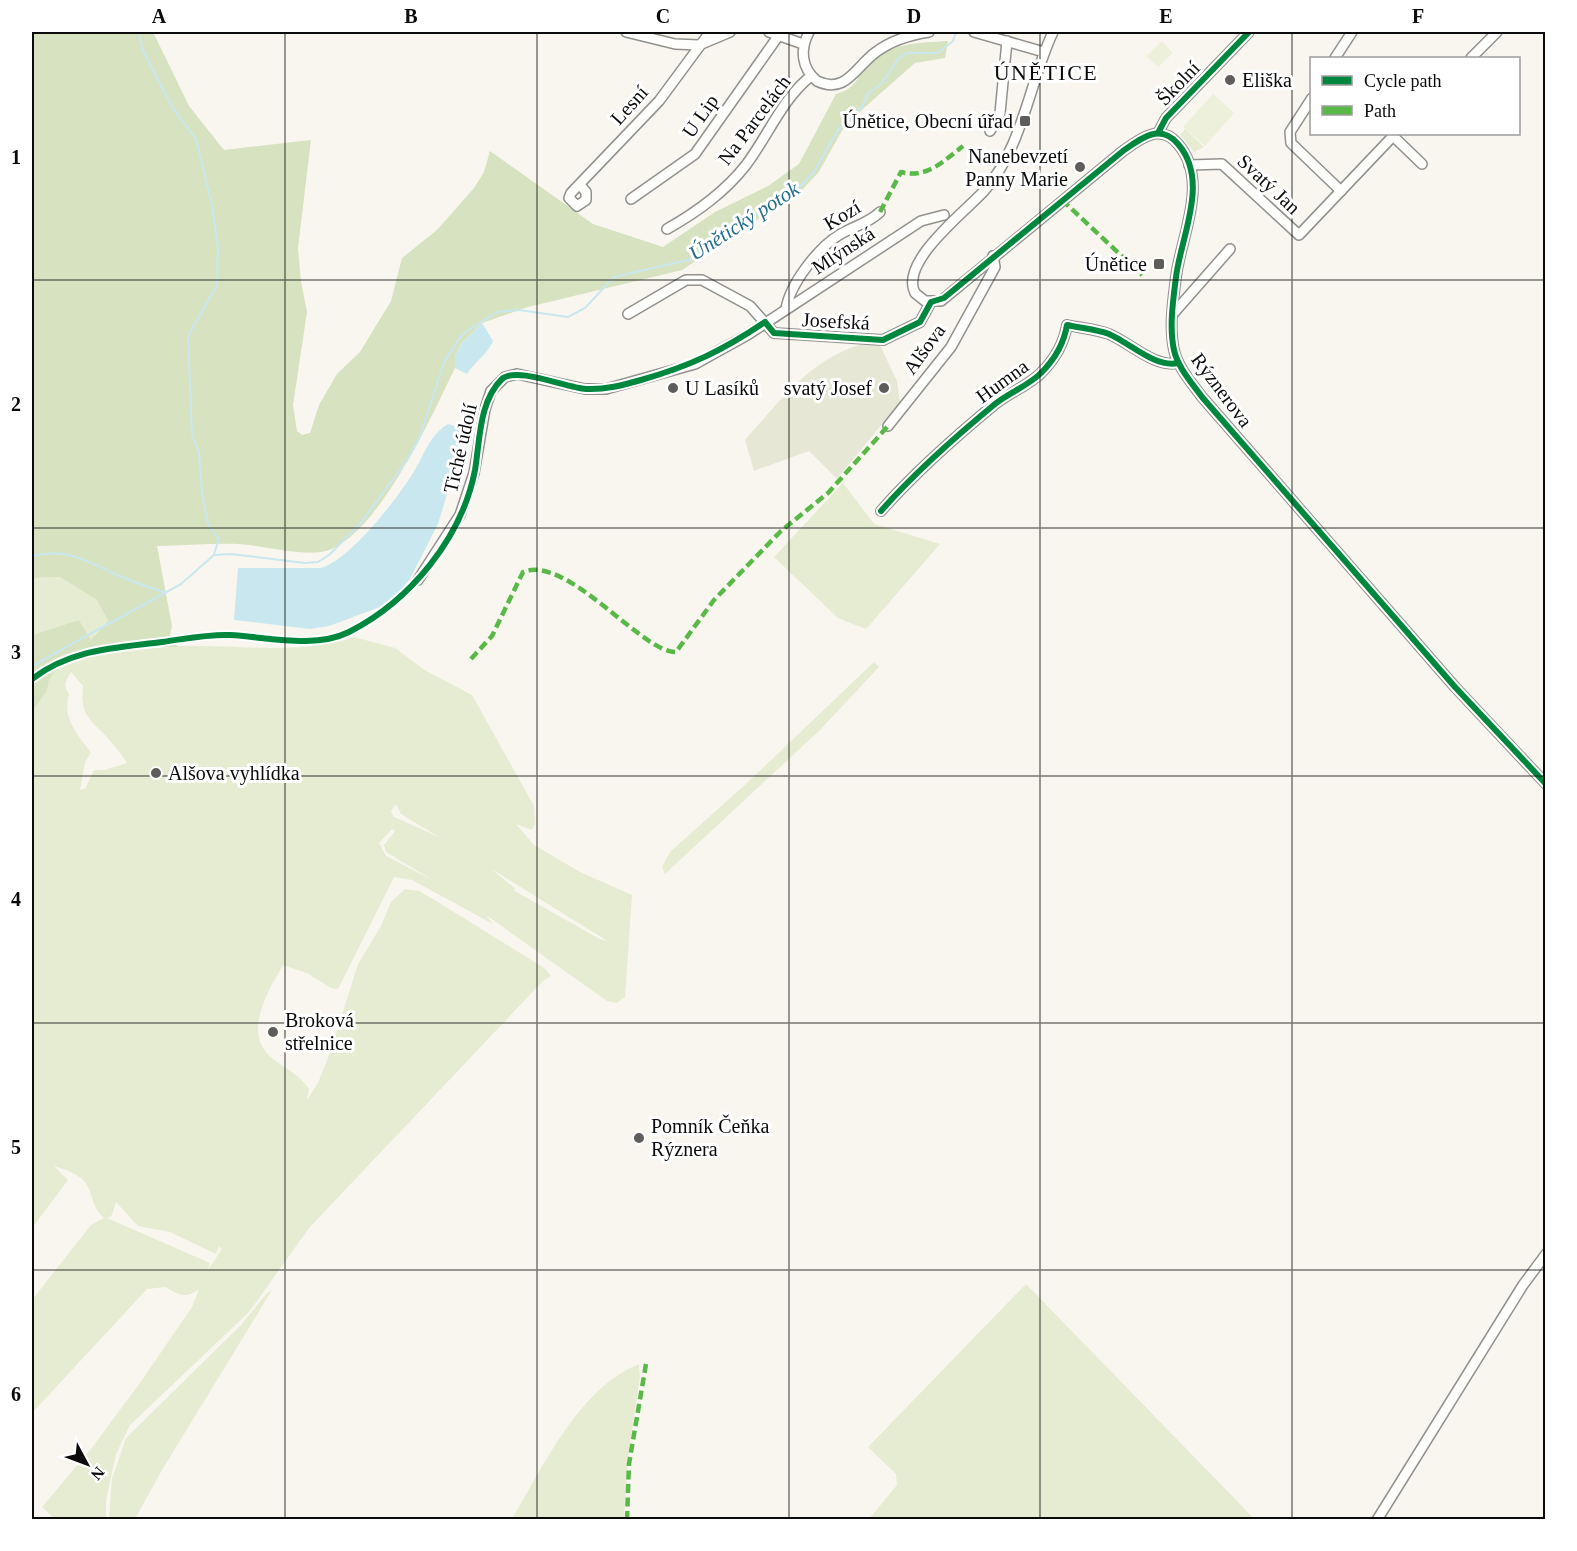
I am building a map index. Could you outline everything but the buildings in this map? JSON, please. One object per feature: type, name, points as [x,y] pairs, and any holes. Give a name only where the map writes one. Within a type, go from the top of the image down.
[{"type":"street","points":[[626,32],[675,44],[699,45],[730,32]]},
{"type":"street","name":"Lesní","points":[[580,184],[659,101],[710,32]]},
{"type":"street","points":[[769,32],[803,44]]},
{"type":"street","points":[[809,32],[803,44],[802,55],[811,76],[824,84],[842,83],[850,79],[874,53],[904,36],[929,32]]},
{"type":"street","points":[[974,32],[1044,52]]},
{"type":"street","points":[[1053,32],[1014,142],[999,171],[984,190],[933,241],[916,270],[913,289],[918,296],[931,302],[941,301],[1123,151],[1147,134],[1158,133]]},
{"type":"street","name":"Školní","points":[[1158,133],[1166,118],[1249,32]]},
{"type":"street","points":[[1336,57],[1352,32]]},
{"type":"street","points":[[1475,57],[1497,32]]},
{"type":"street","name":"U Lip","points":[[631,199],[695,154],[779,35]]},
{"type":"street","points":[[990,130],[1000,113],[1007,41]]},
{"type":"street","name":"Na Parcelách","points":[[667,229],[697,212],[725,188],[745,165],[797,87],[811,76]]},
{"type":"street","points":[[1310,100],[1290,132],[1291,143],[1341,191]]},
{"type":"street","name":"Rýznerova","points":[[1158,133],[1174,140],[1185,154],[1193,182],[1187,233],[1176,274],[1172,315],[1174,352],[1178,363],[1202,398],[1455,687],[1545,784]]},
{"type":"street","points":[[1394,135],[1422,164]]},
{"type":"street","name":"Svatý Jan","points":[[1189,165],[1222,164],[1299,235],[1394,135]]},
{"type":"street","name":"Kozí","points":[[786,309],[794,283],[828,244],[880,212]]},
{"type":"street","name":"Mlýnská","points":[[765,322],[921,221],[944,215]]},
{"type":"street","points":[[1172,315],[1230,249]]},
{"type":"street","name":"Alšova","points":[[888,426],[951,347],[995,267],[993,256]]},
{"type":"street","name":"Josefská","points":[[628,314],[686,280],[702,280],[750,306],[774,333],[819,338],[883,340],[921,322],[931,302]]},
{"type":"street","name":"Tiché údolí","points":[[418,580],[460,515],[474,473],[485,409],[491,391],[505,377],[516,374],[585,389],[613,387],[695,364],[765,322]]},
{"type":"street","name":"Humna","points":[[881,511],[920,467],[998,401],[1030,383],[1043,371],[1059,348],[1067,325],[1108,333],[1153,358],[1170,365],[1178,363]]},
{"type":"street","points":[[1377,1520],[1523,1285],[1545,1254]]},
{"type":"green space","points":[[32,32],[153,32],[189,106],[224,150],[311,140],[298,248],[307,312],[293,405],[297,431],[302,435],[310,433],[319,405],[337,374],[360,352],[391,301],[402,258],[437,230],[474,188],[484,172],[490,151],[593,224],[663,247],[715,212],[768,186],[799,164],[836,94],[852,86],[864,69],[878,57],[887,51],[906,45],[948,41],[945,58],[915,63],[843,129],[818,173],[802,190],[682,270],[528,307],[482,323],[461,344],[455,356],[455,368],[400,474],[362,526],[341,544],[312,553],[239,544],[157,546],[172,626],[170,635],[178,647],[144,647],[64,660],[49,680],[47,691],[32,712],[32,635],[79,620],[91,640],[108,621],[97,600],[60,577],[32,578]]},
{"type":"green space","points":[[1162,41],[1173,53],[1158,67],[1146,56]]},
{"type":"green space","points":[[1213,94],[1234,113],[1205,146],[1183,127]]},
{"type":"green space","points":[[1185,129],[1204,147],[1194,152],[1180,135]]},
{"type":"green space","points":[[871,342],[880,345],[897,381],[900,402],[837,479],[809,451],[754,471],[745,440],[772,409],[815,367],[850,348]]},
{"type":"green space","points":[[843,483],[874,524],[940,544],[866,629],[838,618],[774,557]]},
{"type":"green space","points":[[60,577],[97,600],[108,621],[91,640],[79,620],[32,635],[32,578]]},
{"type":"green space","points":[[354,637],[395,648],[426,671],[472,695],[534,806],[535,824],[532,830],[516,824],[534,845],[580,872],[632,895],[625,997],[617,1003],[607,1001],[486,915],[493,924],[412,880],[394,877],[338,989],[331,988],[307,973],[283,965],[260,1012],[259,1037],[264,1049],[273,1059],[297,1076],[309,1089],[307,1100],[318,1083],[331,1050],[358,964],[381,926],[391,902],[405,889],[419,891],[433,899],[544,968],[551,976],[543,981],[309,1228],[249,1312],[130,1425],[116,1454],[106,1500],[106,1519],[55,1519],[42,1507],[91,1449],[142,1380],[192,1307],[199,1289],[186,1295],[178,1294],[165,1287],[147,1289],[32,1413],[32,1300],[91,1225],[104,1218],[96,1207],[87,1184],[74,1174],[54,1166],[68,1180],[32,1228],[32,712],[47,691],[49,680],[64,660],[163,647],[296,647]],"holes":[[[71,672],[83,686],[83,706],[89,719],[114,745],[127,763],[105,770],[94,770],[85,789],[80,790],[85,762],[91,753],[69,719],[67,703],[69,694],[65,686]],[[396,804],[401,814],[439,837],[394,817],[391,811]],[[392,829],[395,831],[384,845],[386,852],[434,881],[386,856],[379,843]],[[490,868],[609,942],[513,890],[516,889]],[[116,1202],[138,1226],[170,1232],[216,1254],[219,1246],[222,1249],[207,1271],[210,1263],[107,1218],[112,1215]]]},
{"type":"green space","points":[[874,662],[879,667],[821,729],[665,874],[662,867],[670,852],[747,783]]},
{"type":"green space","points":[[1026,1284],[1254,1519],[869,1519],[897,1485],[896,1474],[868,1447]]},
{"type":"green space","points":[[272,1290],[162,1470],[135,1519],[109,1519],[112,1479],[126,1438],[241,1325]]},
{"type":"green space","points":[[639,1364],[640,1377],[628,1458],[624,1519],[512,1519],[550,1453],[581,1410],[598,1391],[618,1375]]},
{"type":"water","points":[[482,323],[493,341],[467,374],[455,368],[455,356],[461,344]]},
{"type":"water","points":[[448,424],[455,426],[461,434],[461,448],[438,524],[410,579],[399,592],[380,607],[329,626],[310,629],[234,620],[238,568],[321,568],[333,563],[360,540],[387,510],[409,480],[433,438]]},
{"type":"waterway","points":[[138,32],[144,53],[173,108],[196,139],[212,205],[218,248],[217,285],[188,336],[192,434],[199,452],[202,494],[208,524],[219,539],[214,554]]},
{"type":"waterway","name":"Únětický potok","points":[[32,666],[181,584],[214,555],[231,554],[305,563],[318,562],[329,555],[359,525],[406,462],[419,439],[444,362],[458,340],[468,330],[498,312],[519,310],[568,317],[585,308],[614,277],[692,259],[723,233],[792,195],[814,172],[838,130],[862,107],[868,93],[881,84],[899,58],[907,53],[938,53],[953,41],[956,32]]},
{"type":"waterway","points":[[32,556],[55,553],[74,556],[126,579],[166,593]]},
{"type":"marked path","points":[[880,212],[901,172],[910,174],[927,171],[942,163],[963,146]]},
{"type":"marked path","points":[[1062,200],[1142,275]]},
{"type":"marked path","points":[[471,659],[492,636],[523,572],[541,570],[561,577],[644,637],[661,648],[676,652],[714,600],[781,531],[828,493],[888,426]]},
{"type":"marked path","points":[[627,1520],[629,1464],[646,1364]]},
{"type":"cycle path","points":[[1158,133],[1166,118],[1249,32]]},
{"type":"cycle path","points":[[32,679],[62,661],[110,648],[213,635],[321,640],[349,632],[393,603],[430,565],[446,543],[468,495],[489,398],[502,379],[518,375],[530,376],[586,389],[621,385],[659,375],[690,363],[720,349],[765,322],[774,333],[883,340],[920,322],[931,302],[944,298],[1123,151],[1150,135],[1164,134],[1178,144],[1187,159],[1192,175],[1191,209],[1176,277],[1172,314],[1174,350],[1182,369],[1202,397],[1455,687],[1546,784]]},
{"type":"cycle path","points":[[881,511],[922,468],[965,429],[995,404],[1041,373],[1058,351],[1067,325],[1109,334],[1160,362],[1178,363]]},
{"type":"place","name":"Eliška","points":[[1230,80]]},
{"type":"place","name":"Únětice, Obecní úřad","points":[[1025,121]]},
{"type":"place","name":"Nanebevzetí Panny Marie","points":[[1080,167]]},
{"type":"place","name":"Únětice","points":[[1159,264]]},
{"type":"place","name":"U Lasíků","points":[[673,388]]},
{"type":"place","name":"svatý Josef","points":[[884,388]]},
{"type":"place","name":"Alšova vyhlídka","points":[[156,773]]},
{"type":"place","name":"Broková střelnice","points":[[273,1032]]},
{"type":"place","name":"Pomník Čeňka Rýznera","points":[[639,1138]]},
{"type":"district","name":"ÚNĚTICE","points":[[1046,72]]}]
